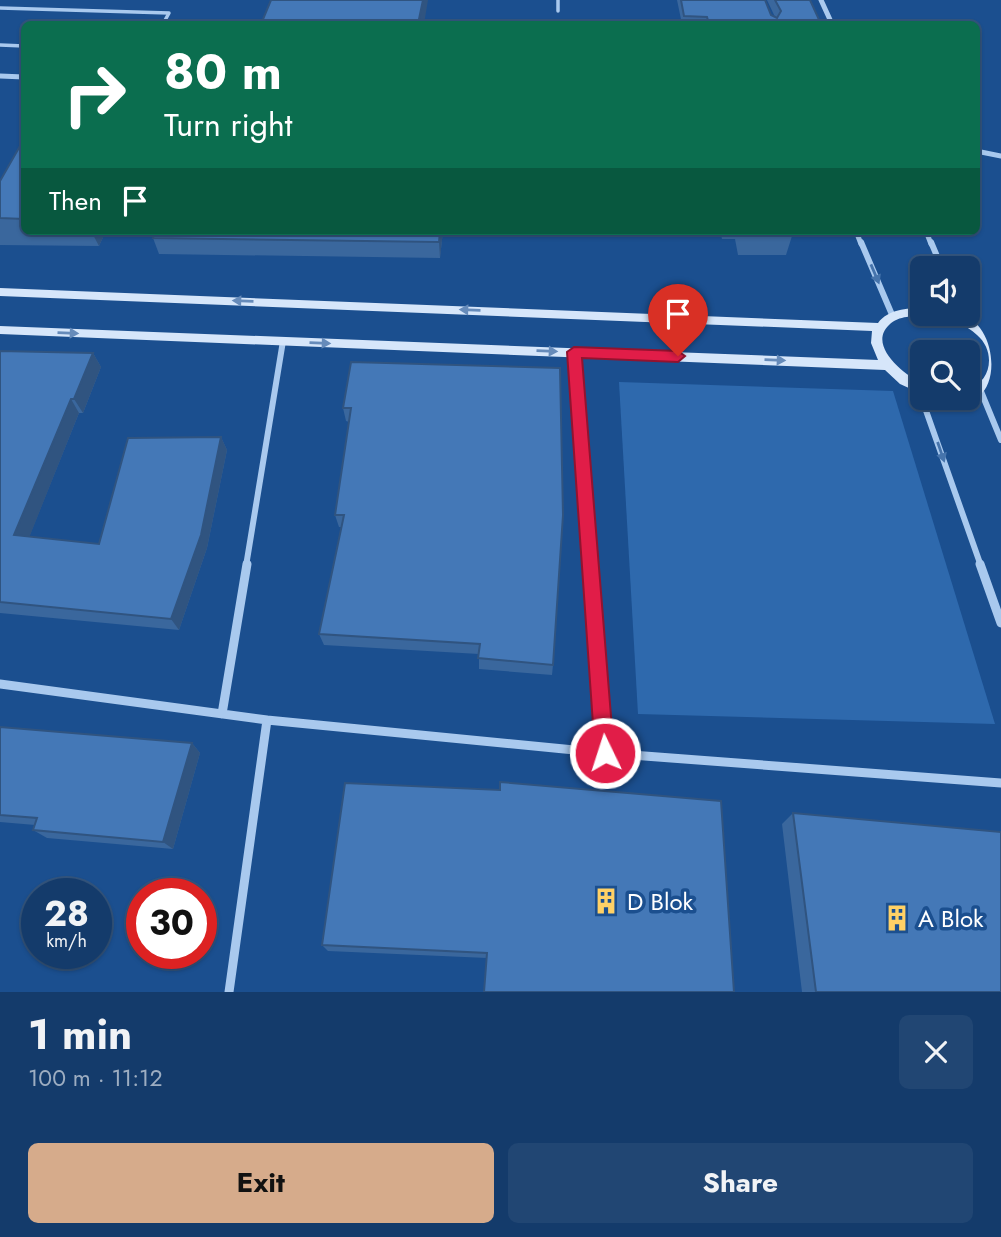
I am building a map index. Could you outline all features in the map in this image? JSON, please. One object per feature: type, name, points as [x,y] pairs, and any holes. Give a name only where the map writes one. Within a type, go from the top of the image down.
[{"type":"main road","points":[[0,292],[881,327]]},
{"type":"main road","points":[[910,311],[893,317],[877,334],[877,347],[886,365],[894,374],[910,383]]},
{"type":"main road","points":[[974,326],[984,334],[999,362],[999,375],[988,386],[980,389]]},
{"type":"main road","points":[[0,330],[886,365]]},
{"type":"main road","points":[[984,334],[1001,334]]},
{"type":"street","points":[[821,0],[831,21]]},
{"type":"street","points":[[0,76],[21,77]]},
{"type":"street","points":[[980,152],[1001,156]]},
{"type":"street","points":[[858,235],[893,317]]},
{"type":"street","points":[[928,235],[937,256]]},
{"type":"street","points":[[222,714],[283,341]]},
{"type":"street","points":[[574,352],[605,753]]},
{"type":"street","points":[[980,403],[1001,440]]},
{"type":"street","points":[[928,410],[1001,623]]},
{"type":"street","points":[[0,684],[267,720],[605,753],[1001,783]]},
{"type":"street","points":[[229,992],[267,720]]},
{"type":"lane","points":[[558,0],[558,11]]},
{"type":"lane","points":[[0,8],[169,13],[165,21]]},
{"type":"lane","points":[[0,45],[21,46]]},
{"type":"shaded area","points":[[619,382],[893,391],[995,724],[638,714]]},
{"type":"building","points":[[271,0],[423,0],[419,21],[262,21]]},
{"type":"building","points":[[681,0],[765,0],[771,15],[777,18],[781,11],[775,0],[810,0],[820,21],[708,21],[707,17],[684,16]]},
{"type":"building","points":[[21,144],[21,219],[0,218],[0,181]]},
{"type":"building","points":[[154,235],[440,235],[439,242],[153,238]]},
{"type":"building","points":[[0,351],[93,353],[14,535],[99,544],[128,438],[221,437],[201,535],[171,619],[0,602]]},
{"type":"building","points":[[351,362],[560,368],[563,515],[553,665],[478,658],[480,644],[319,634],[344,515],[335,515],[351,408],[343,408]]},
{"type":"building","points":[[0,727],[192,743],[163,842],[33,830],[37,818],[0,815]]},
{"type":"building","points":[[500,782],[721,801],[734,992],[484,992],[487,953],[322,945],[345,783],[500,790]]},
{"type":"building","name":"A Blok","points":[[793,813],[1001,832],[1001,992],[816,992]]},
{"type":"place","name":"D Blok","points":[[606,901]]},
{"type":"place","name":"A Blok","points":[[897,918]]},
{"type":"route","points":[[605,753],[574,352],[678,356]]}]
